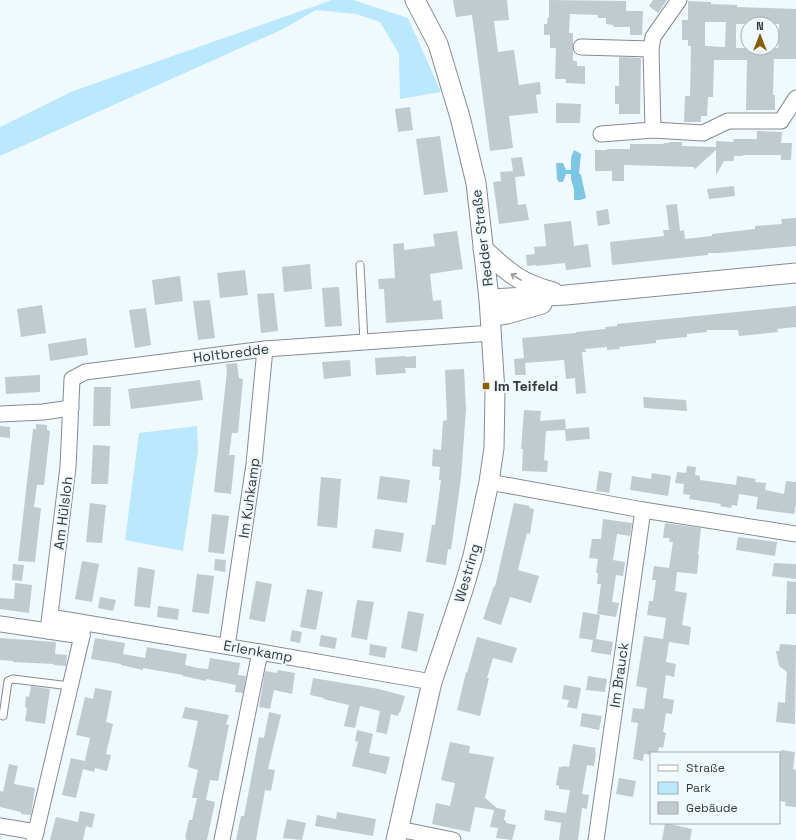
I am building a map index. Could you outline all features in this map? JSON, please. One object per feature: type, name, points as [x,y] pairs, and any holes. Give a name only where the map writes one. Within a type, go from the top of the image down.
[{"type":"street","name":"Redder Straße","points":[[415,0],[438,44],[460,117],[476,183],[491,316],[566,295],[796,273]]},
{"type":"street","points":[[653,130],[651,49],[653,37],[679,0]]},
{"type":"street","points":[[581,47],[651,49]]},
{"type":"street","points":[[601,134],[653,130],[703,133],[728,121],[781,121],[796,98]]},
{"type":"street","points":[[483,249],[505,270],[523,282],[566,295]]},
{"type":"street","name":"Holtbredde","points":[[71,408],[72,379],[86,372],[265,349],[364,341],[491,316]]},
{"type":"street","name":"Westring","points":[[398,835],[432,682],[464,590],[474,556],[489,482],[494,448],[495,392],[491,316]]},
{"type":"street","name":"Im Kuhkamp","points":[[227,646],[254,464],[265,349]]},
{"type":"street","points":[[0,414],[43,412],[71,408]]},
{"type":"street","name":"Am Hülsloh","points":[[49,624],[68,467],[71,408]]},
{"type":"street","points":[[489,482],[643,510],[796,534]]},
{"type":"street","name":"Im Brauck","points":[[596,840],[643,510]]},
{"type":"street","name":"Erlenkamp","points":[[0,624],[49,624],[227,646],[432,682]]},
{"type":"street","points":[[0,826],[35,836],[82,629]]},
{"type":"street","points":[[222,840],[260,652]]},
{"type":"street","points":[[398,835],[453,840]]},
{"type":"lane","points":[[360,265],[364,341]]},
{"type":"lane","points":[[3,716],[8,681],[14,679],[70,686]]},
{"type":"green space","points":[[332,0],[353,0],[408,18],[441,92],[400,99],[399,54],[380,22],[356,14],[316,10],[283,29],[0,156],[0,127],[73,91]]},
{"type":"green space","points":[[197,426],[198,451],[183,551],[125,540],[139,433]]},
{"type":"shaded area","points":[[574,150],[581,154],[579,173],[581,175],[586,198],[580,200],[574,200],[571,174],[566,174],[563,182],[559,182],[557,179],[556,163],[563,163],[566,170],[571,170],[571,158]]},
{"type":"building","points":[[453,0],[507,0],[509,20],[494,21],[498,52],[514,50],[519,85],[540,82],[541,94],[536,95],[538,113],[509,116],[513,148],[490,151],[472,15],[456,17]]},
{"type":"building","points":[[549,0],[626,1],[626,11],[643,11],[642,35],[630,35],[630,27],[614,27],[613,25],[606,24],[606,18],[598,18],[598,15],[570,14],[569,33],[573,33],[573,61],[577,61],[577,66],[585,66],[585,84],[566,83],[566,79],[555,79],[556,48],[550,48],[550,35],[544,35],[544,24],[547,24],[549,17]]},
{"type":"building","points":[[653,0],[667,0],[658,13],[649,6]]},
{"type":"building","points":[[688,1],[737,5],[737,7],[796,9],[796,59],[774,59],[773,95],[775,95],[775,110],[746,110],[747,60],[714,60],[713,97],[708,97],[707,116],[701,116],[701,122],[684,122],[685,96],[690,96],[691,46],[688,46],[688,40],[682,40],[682,20],[688,20]],"holes":[[[705,22],[726,22],[725,47],[705,46]]]},
{"type":"building","points":[[619,57],[641,58],[640,114],[619,114],[619,104],[615,104],[615,86],[619,86]]},
{"type":"building","points":[[556,103],[581,104],[580,123],[556,123]]},
{"type":"building","points":[[410,107],[413,130],[398,132],[395,109]]},
{"type":"building","points":[[757,131],[782,132],[781,143],[792,143],[791,160],[781,160],[781,155],[734,156],[734,161],[724,161],[716,175],[716,150],[695,169],[694,167],[624,165],[624,181],[612,181],[612,171],[595,171],[595,150],[630,149],[630,144],[664,144],[669,142],[682,142],[682,146],[716,147],[716,141],[733,142],[734,139],[757,139]]},
{"type":"building","points":[[440,136],[448,192],[424,195],[416,139]]},
{"type":"building","points":[[522,157],[525,176],[515,177],[518,205],[526,204],[529,220],[499,224],[493,182],[501,181],[500,172],[513,171],[511,158]]},
{"type":"building","points":[[734,186],[735,196],[709,199],[707,189]]},
{"type":"building","points":[[677,204],[680,231],[684,230],[685,239],[755,229],[755,226],[782,224],[781,219],[796,218],[796,246],[708,253],[708,255],[612,265],[610,242],[664,236],[663,230],[669,230],[666,205]]},
{"type":"building","points":[[608,209],[610,224],[598,226],[596,211]]},
{"type":"building","points":[[571,221],[574,246],[588,244],[591,267],[566,270],[565,263],[527,266],[526,255],[535,254],[534,247],[546,246],[544,224]]},
{"type":"building","points":[[457,231],[463,269],[430,274],[433,301],[441,300],[443,319],[386,323],[384,289],[379,289],[378,279],[395,278],[393,244],[404,243],[404,250],[435,246],[433,234]]},
{"type":"building","points":[[310,264],[312,289],[284,292],[282,267]]},
{"type":"building","points":[[245,270],[248,295],[220,298],[217,273]]},
{"type":"building","points":[[180,276],[183,301],[155,305],[152,280]]},
{"type":"building","points":[[339,287],[342,326],[325,327],[322,288]]},
{"type":"building","points":[[274,293],[278,331],[261,333],[257,294]]},
{"type":"building","points":[[210,300],[215,338],[198,340],[193,301]]},
{"type":"building","points":[[42,305],[46,333],[21,337],[17,309]]},
{"type":"building","points":[[796,306],[796,327],[777,329],[778,332],[739,336],[738,330],[707,330],[707,332],[687,334],[687,337],[656,340],[656,343],[619,347],[620,349],[607,350],[607,347],[585,349],[586,352],[582,352],[586,393],[576,394],[575,378],[566,379],[564,360],[525,363],[526,375],[515,375],[514,359],[524,358],[522,338],[605,329],[605,327],[617,326],[617,324]]},
{"type":"building","points":[[146,308],[151,345],[135,348],[129,310]]},
{"type":"building","points":[[86,338],[88,355],[50,361],[48,344]]},
{"type":"building","points":[[416,356],[416,368],[405,368],[406,373],[376,375],[375,358]]},
{"type":"building","points":[[350,360],[351,376],[324,379],[322,362]]},
{"type":"building","points":[[237,363],[239,378],[243,379],[238,433],[232,433],[229,455],[235,455],[231,494],[214,492],[227,371],[226,364]]},
{"type":"building","points":[[464,369],[466,409],[461,478],[451,550],[448,549],[446,565],[426,562],[432,525],[435,525],[441,480],[439,480],[440,467],[432,466],[433,449],[441,450],[443,421],[447,420],[445,370]]},
{"type":"building","points":[[40,375],[40,392],[6,394],[5,377]]},
{"type":"building","points":[[200,380],[203,400],[131,409],[128,389]]},
{"type":"building","points":[[94,387],[111,387],[110,426],[93,426]]},
{"type":"building","points":[[643,397],[686,400],[687,411],[644,408]]},
{"type":"building","points":[[524,410],[541,411],[540,421],[565,419],[566,429],[589,427],[590,439],[566,441],[565,430],[546,431],[544,460],[548,461],[547,472],[522,471],[523,449],[521,449]]},
{"type":"building","points":[[36,424],[47,425],[47,430],[50,431],[44,485],[37,485],[34,507],[41,508],[35,562],[18,561],[33,429],[36,429]]},
{"type":"building","points":[[0,426],[10,427],[10,438],[0,437]]},
{"type":"building","points":[[93,445],[110,446],[108,484],[91,484]]},
{"type":"building","points":[[687,466],[696,467],[695,475],[700,476],[700,480],[736,485],[737,476],[756,479],[755,482],[766,483],[765,490],[784,494],[786,481],[796,482],[796,504],[794,514],[756,509],[758,497],[739,494],[737,506],[732,505],[731,508],[720,506],[721,504],[689,499],[690,495],[683,494],[684,484],[675,483],[677,472],[686,473]]},
{"type":"building","points":[[599,471],[612,473],[609,493],[596,491]]},
{"type":"building","points":[[652,473],[671,476],[668,496],[630,490],[632,476],[651,479]]},
{"type":"building","points":[[380,476],[410,480],[407,503],[377,499]]},
{"type":"building","points":[[321,477],[341,479],[337,528],[317,526]]},
{"type":"building","points":[[90,503],[106,505],[102,543],[86,542]]},
{"type":"building","points":[[514,503],[530,506],[529,508],[534,509],[530,534],[527,533],[518,570],[539,576],[531,603],[510,597],[501,625],[483,619],[494,586],[495,587]]},
{"type":"building","points":[[212,514],[229,516],[224,554],[208,552]]},
{"type":"building","points":[[603,519],[632,523],[630,536],[617,534],[613,560],[625,562],[623,576],[616,575],[612,602],[619,603],[616,617],[597,614],[601,584],[597,584],[598,573],[596,573],[598,559],[589,558],[592,539],[601,539]]},
{"type":"building","points":[[665,523],[701,528],[697,574],[677,572],[675,591],[687,593],[682,625],[691,627],[689,645],[669,642],[666,662],[676,664],[674,677],[666,675],[663,698],[674,700],[672,714],[666,713],[663,732],[666,733],[663,748],[659,747],[658,752],[650,752],[650,755],[644,754],[643,761],[633,759],[638,723],[631,722],[633,708],[644,709],[647,688],[636,686],[644,636],[663,639],[666,618],[647,615],[649,601],[653,601],[656,580],[652,580],[654,566],[669,568],[673,542],[669,542],[670,538],[663,538]]},
{"type":"building","points":[[375,529],[404,533],[401,552],[372,548]]},
{"type":"building","points":[[738,537],[777,542],[775,556],[736,550]]},
{"type":"building","points":[[215,559],[226,560],[225,572],[214,570]]},
{"type":"building","points":[[82,561],[99,564],[92,602],[75,599]]},
{"type":"building","points":[[774,563],[796,564],[796,579],[772,576]]},
{"type":"building","points":[[13,564],[24,565],[22,581],[12,580]]},
{"type":"building","points":[[138,567],[155,570],[150,608],[134,606]]},
{"type":"building","points":[[197,574],[214,576],[209,614],[192,612]]},
{"type":"building","points":[[256,581],[272,584],[265,622],[249,619]]},
{"type":"building","points":[[787,581],[796,582],[796,614],[786,614]]},
{"type":"building","points":[[15,583],[32,585],[29,613],[0,609],[0,598],[14,599]]},
{"type":"building","points":[[307,589],[323,592],[316,630],[300,627]]},
{"type":"building","points":[[100,597],[116,600],[113,611],[98,608]]},
{"type":"building","points":[[357,600],[374,602],[367,640],[351,637]]},
{"type":"building","points":[[158,606],[179,609],[178,620],[157,617]]},
{"type":"building","points":[[408,611],[424,614],[417,652],[401,648]]},
{"type":"building","points":[[583,612],[600,615],[596,639],[613,642],[611,655],[591,652],[593,640],[579,638]]},
{"type":"building","points":[[292,630],[302,632],[300,643],[290,641]]},
{"type":"building","points":[[321,635],[337,638],[335,649],[319,646]]},
{"type":"building","points":[[477,637],[517,648],[512,663],[493,658],[487,678],[489,678],[480,716],[457,710],[466,672],[467,673]]},
{"type":"building","points":[[0,638],[56,642],[55,654],[67,655],[66,666],[0,660]]},
{"type":"building","points":[[95,638],[125,643],[123,654],[145,658],[147,647],[187,654],[185,665],[198,668],[208,669],[210,658],[240,663],[238,675],[246,676],[243,693],[235,692],[236,685],[206,679],[206,681],[183,675],[143,668],[143,670],[121,664],[91,659]]},
{"type":"building","points":[[370,644],[387,647],[385,658],[369,655]]},
{"type":"building","points":[[780,644],[796,645],[795,724],[776,722],[778,702],[785,703],[787,672],[779,666],[776,651],[779,651]]},
{"type":"building","points":[[278,670],[295,673],[292,694],[274,690],[270,709],[259,707],[265,671],[277,673]]},
{"type":"building","points":[[588,676],[607,679],[605,692],[586,690]]},
{"type":"building","points":[[313,678],[379,689],[405,696],[400,713],[399,712],[398,716],[391,714],[387,734],[376,732],[380,711],[360,706],[355,728],[344,726],[349,705],[310,695]]},
{"type":"building","points":[[564,685],[581,688],[577,709],[567,707],[569,700],[562,699]]},
{"type":"building","points":[[31,686],[50,689],[45,724],[25,721],[27,708],[25,707],[26,696],[29,697]]},
{"type":"building","points":[[95,688],[112,691],[106,722],[113,724],[106,754],[111,755],[107,771],[95,768],[94,772],[83,769],[90,738],[76,735],[85,697],[93,699]]},
{"type":"building","points":[[185,707],[229,715],[226,724],[229,725],[218,781],[210,780],[206,800],[215,802],[207,840],[186,840],[185,838],[189,820],[192,820],[197,798],[192,798],[198,770],[188,767],[198,721],[182,718]]},
{"type":"building","points":[[269,712],[281,715],[268,769],[275,770],[271,791],[265,790],[256,840],[236,840],[241,816],[244,816],[259,737],[264,738]]},
{"type":"building","points":[[582,713],[602,716],[599,730],[580,726]]},
{"type":"building","points":[[357,730],[373,734],[369,753],[390,757],[386,774],[352,766],[358,742],[355,741]]},
{"type":"building","points":[[450,742],[470,746],[469,753],[494,757],[485,798],[497,808],[506,810],[504,820],[506,823],[516,825],[512,840],[496,838],[498,828],[490,827],[494,810],[475,807],[470,832],[432,824],[436,803],[450,806],[455,783],[441,780]]},
{"type":"building","points":[[573,744],[596,748],[596,753],[594,766],[587,765],[582,794],[589,795],[587,809],[582,808],[578,840],[559,840],[561,823],[544,820],[545,810],[566,813],[570,790],[559,789],[559,786],[556,785],[559,767],[569,767]]},
{"type":"building","points":[[781,750],[795,752],[793,769],[796,770],[796,807],[785,806],[786,802],[780,801]]},
{"type":"building","points":[[71,758],[85,761],[76,798],[62,795]]},
{"type":"building","points":[[9,764],[18,766],[14,784],[35,788],[31,815],[21,814],[21,812],[0,807],[0,791],[3,792]]},
{"type":"building","points":[[619,778],[636,781],[633,797],[616,794]]},
{"type":"building","points":[[80,811],[95,814],[92,828],[86,826],[83,840],[50,840],[56,817],[78,822]]},
{"type":"building","points":[[337,812],[376,819],[373,836],[315,826],[317,815],[336,819]]},
{"type":"building","points":[[287,819],[306,823],[302,840],[283,838]]},
{"type":"building","points":[[665,824],[692,829],[690,840],[662,840]]},
{"type":"place","name":"Im Teifeld","points":[[486,386]]}]
